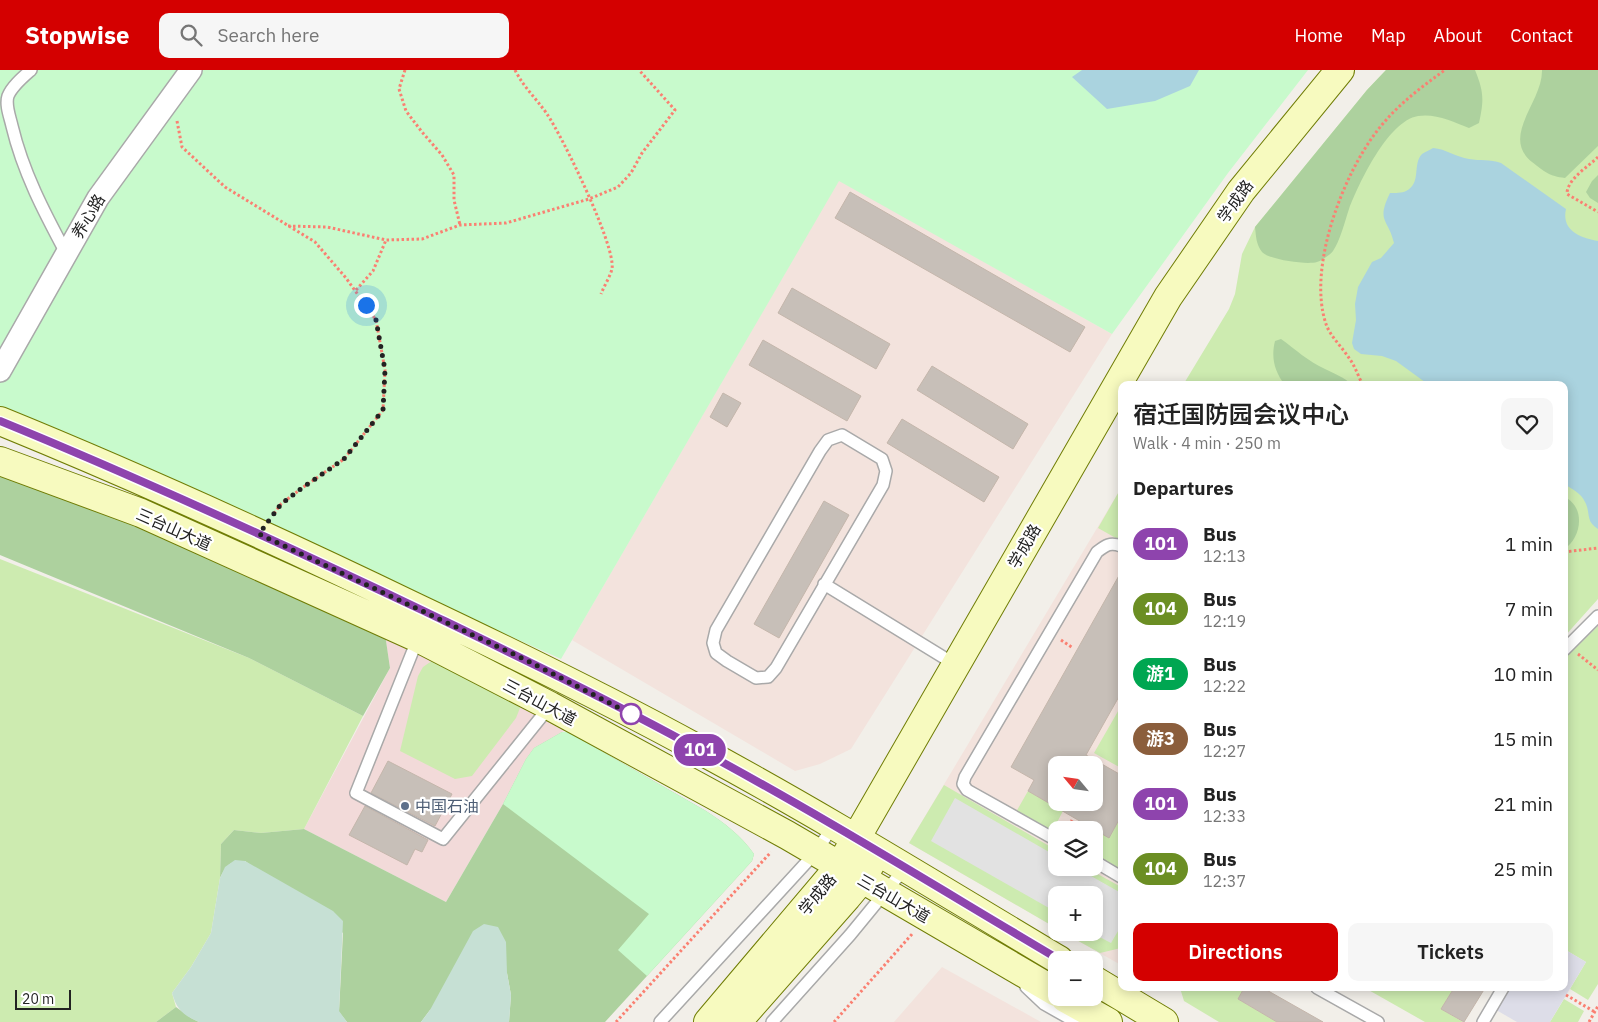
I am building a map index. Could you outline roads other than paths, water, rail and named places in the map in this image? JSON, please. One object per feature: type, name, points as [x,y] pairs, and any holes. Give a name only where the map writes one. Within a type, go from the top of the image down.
[{"type":"main road","name":"学成路","points":[[1120,381],[1168,297],[1241,191],[1340,70]]},
{"type":"main road","name":"学成路","points":[[736,1022],[862,879],[856,839],[1118,384]]},
{"type":"main road","name":"三台山大道","points":[[0,421],[76,452],[259,534],[526,660],[698,748],[1048,953]]},
{"type":"main road","name":"三台山大道","points":[[0,461],[141,513],[418,638],[550,706],[787,835],[1048,987]]},
{"type":"main road","name":"学成路","points":[[708,1022],[862,879]]},
{"type":"main road","points":[[1103,983],[1118,989]]},
{"type":"main road","points":[[1131,994],[1164,1022]]},
{"type":"main road","points":[[1079,1006],[1108,1022]]},
{"type":"street","name":"养心路","points":[[0,371],[98,198],[191,70]]},
{"type":"lane","points":[[31,70],[8,96],[7,107],[19,153],[41,206],[66,253]]},
{"type":"lane","points":[[842,435],[882,459],[886,471],[883,485],[824,584],[776,668],[768,677],[756,678],[716,653],[713,643],[716,630],[820,451],[828,440],[842,435]]},
{"type":"lane","points":[[1048,836],[967,790],[963,784],[965,777],[1097,552],[1104,546],[1113,543],[1118,545]]},
{"type":"lane","points":[[824,584],[956,665]]},
{"type":"lane","points":[[1568,646],[1598,616]]},
{"type":"lane","points":[[418,638],[356,793],[442,839],[550,706]]},
{"type":"lane","points":[[660,1022],[816,852],[856,839]]},
{"type":"lane","points":[[1103,866],[1118,875]]},
{"type":"lane","points":[[772,1022],[850,935],[862,879],[905,868]]},
{"type":"lane","points":[[994,956],[1044,1004],[1076,1022]]},
{"type":"lane","points":[[1322,991],[1378,1022]]},
{"type":"lane","points":[[1483,1022],[1501,991]]},
{"type":"water","points":[[1082,70],[1199,70],[1190,86],[1155,101],[1107,109],[1072,77]]},
{"type":"water","points":[[1433,148],[1473,160],[1501,163],[1566,209],[1565,217],[1569,228],[1585,238],[1598,241],[1598,529],[1591,523],[1587,506],[1581,496],[1568,486],[1568,381],[1424,381],[1396,361],[1382,356],[1361,354],[1354,349],[1352,343],[1356,320],[1355,304],[1358,287],[1372,262],[1381,258],[1394,243],[1384,220],[1386,202],[1390,193],[1403,192],[1411,188],[1414,183],[1419,158],[1422,154]]},
{"type":"place","name":"中国石油","points":[[405,806]]}]
